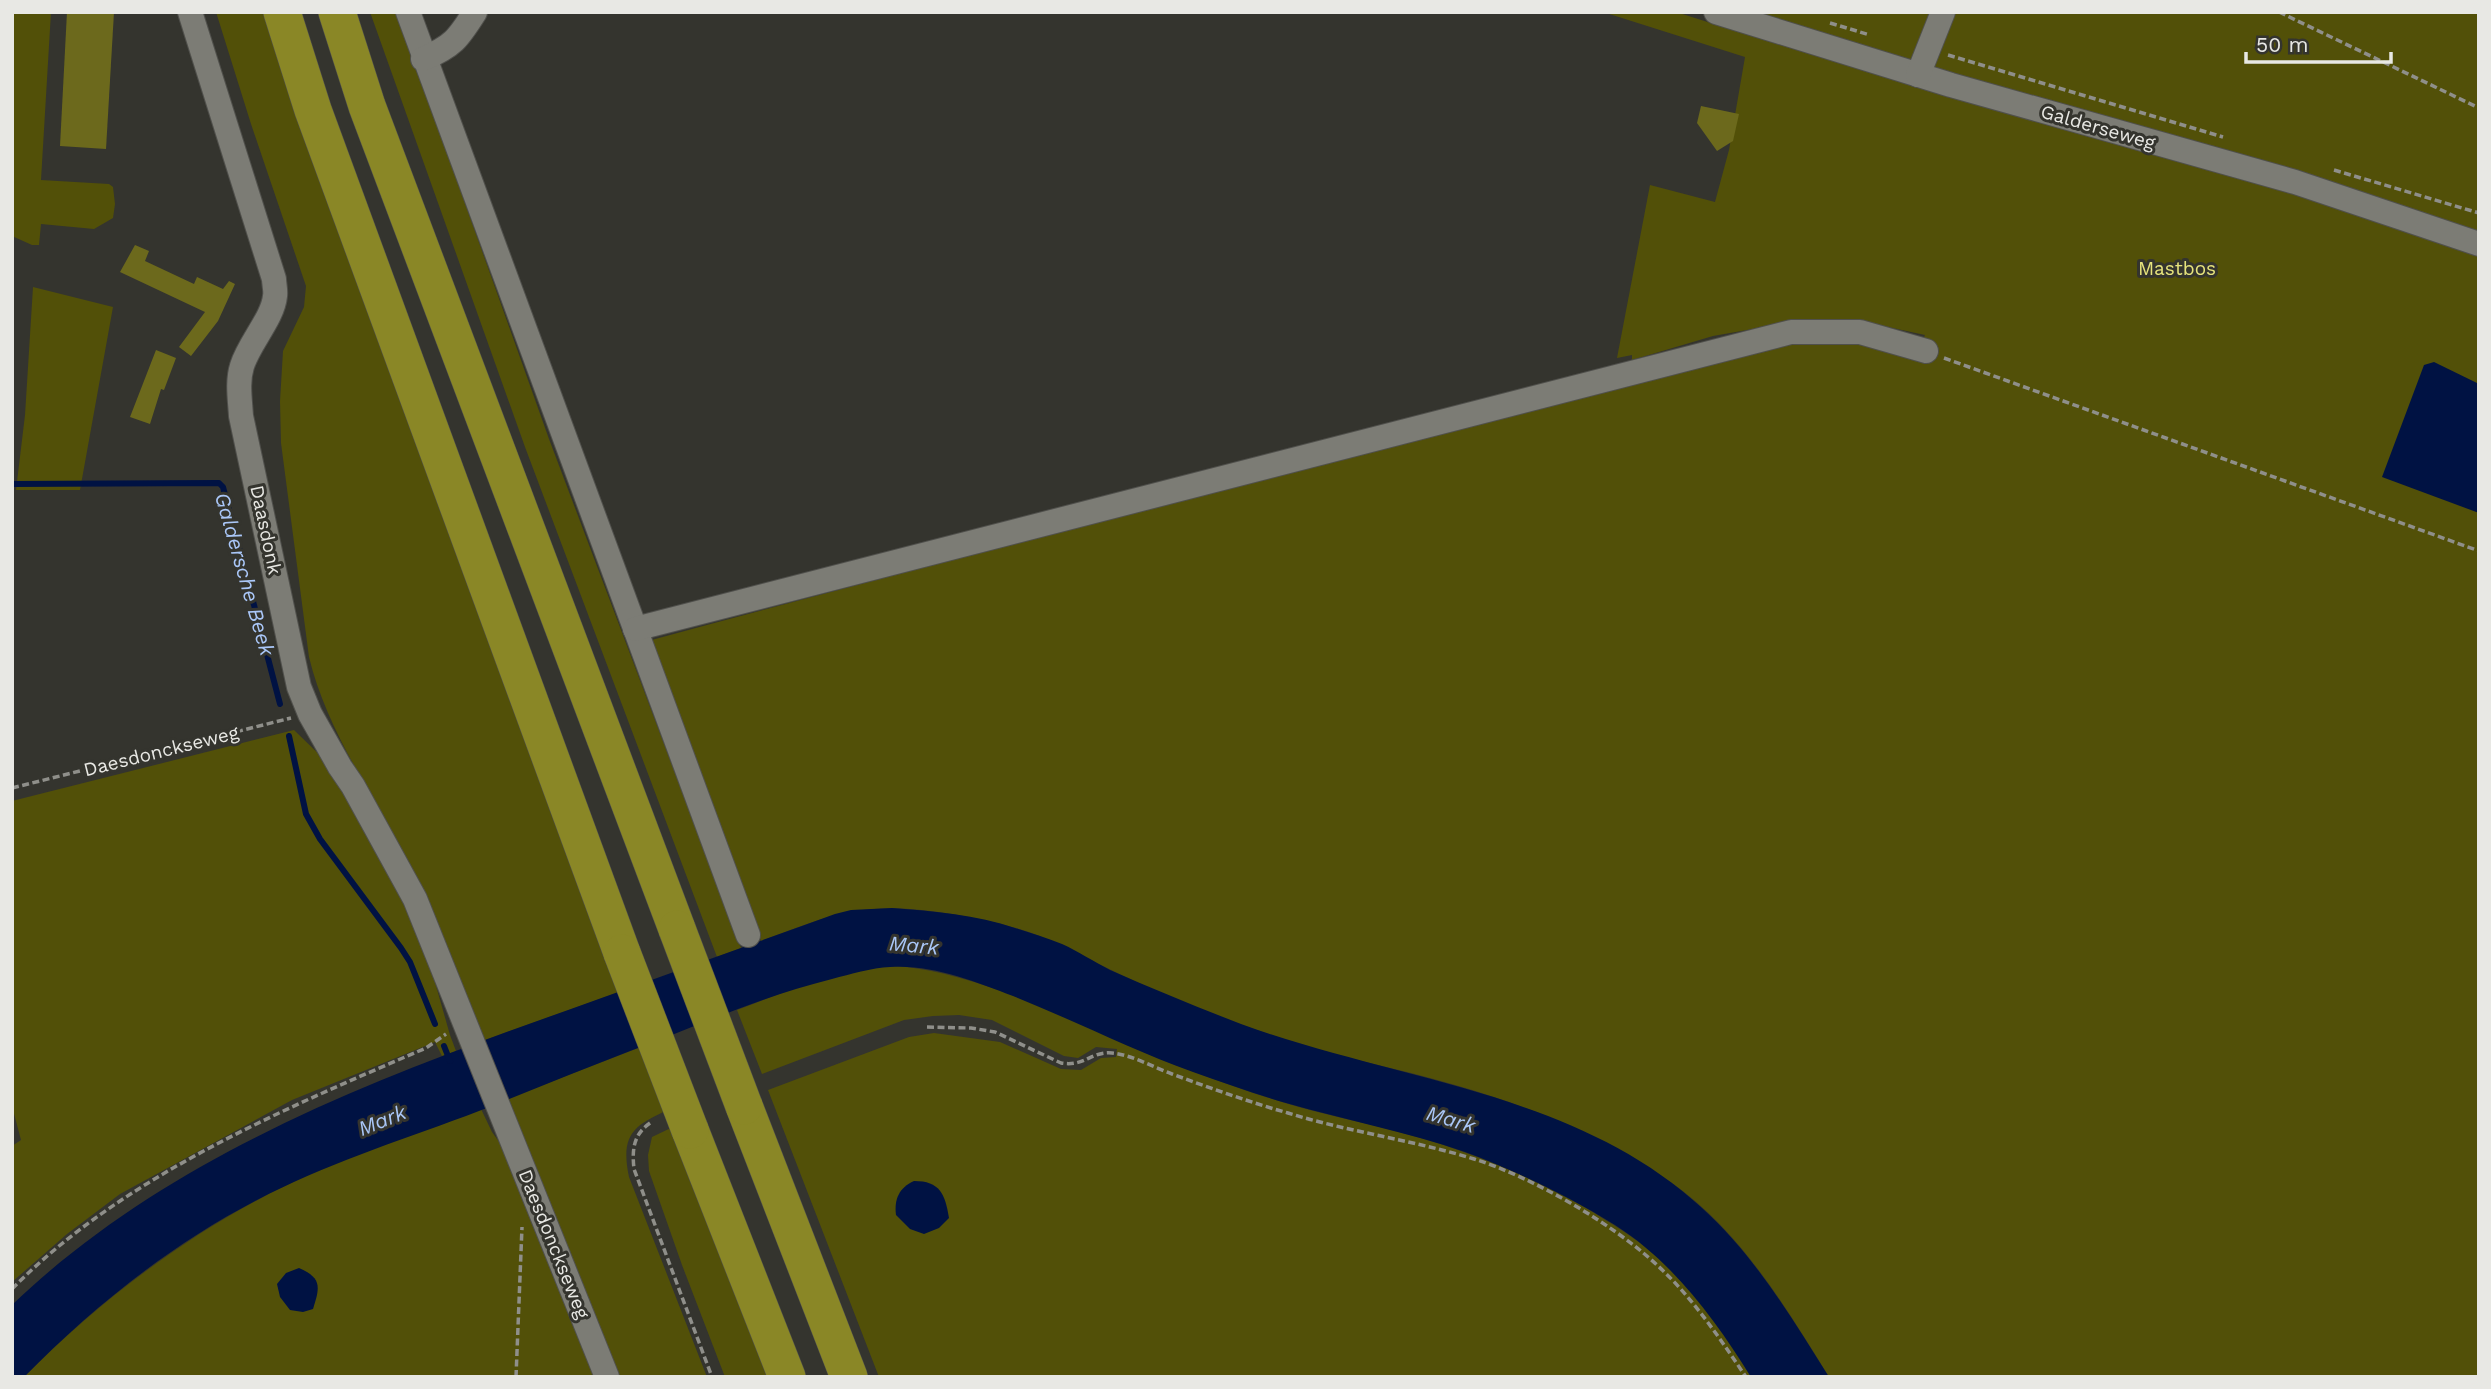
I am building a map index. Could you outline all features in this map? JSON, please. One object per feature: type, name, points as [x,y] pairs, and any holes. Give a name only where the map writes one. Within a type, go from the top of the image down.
[{"type":"highway","points":[[282,12],[313,110],[622,953],[787,1377]]},
{"type":"highway","points":[[337,12],[367,106],[849,1377]]},
{"type":"street","name":"Daasdonk","points":[[190,12],[274,279],[275,296],[271,310],[252,342],[241,368],[239,391],[241,416],[299,687],[310,713],[340,767],[354,786],[415,899],[468,1026]]},
{"type":"street","points":[[408,12],[423,59],[748,935]]},
{"type":"street","points":[[423,59],[447,49],[462,34],[475,12]]},
{"type":"street","name":"Galderseweg","points":[[1716,12],[1918,75],[2295,182],[2479,244]]},
{"type":"street","points":[[1918,75],[1942,12]]},
{"type":"street","points":[[635,629],[1791,332],[1860,332],[1926,351]]},
{"type":"street","name":"Daesdonckseweg","points":[[468,1026],[607,1377]]},
{"type":"path","points":[[2278,12],[2479,108]]},
{"type":"path","points":[[1819,19],[1879,38]]},
{"type":"path","name":"Galderseweg","points":[[1928,49],[2230,139]]},
{"type":"path","points":[[2334,170],[2479,213]]},
{"type":"path","points":[[1926,351],[2479,551]]},
{"type":"path","name":"Daesdonckseweg","points":[[12,788],[310,713]]},
{"type":"path","points":[[12,1289],[79,1231],[191,1158],[276,1114],[426,1048],[453,1029],[468,1026]]},
{"type":"path","points":[[927,1027],[971,1028],[995,1032],[1069,1065],[1077,1065],[1098,1055],[1113,1053],[1289,1114],[1444,1150],[1510,1172],[1572,1205],[1623,1237],[1657,1265],[1709,1323],[1746,1377]]},
{"type":"path","points":[[650,1123],[642,1129],[633,1147],[634,1169],[712,1377]]},
{"type":"path","points":[[516,1377],[522,1222],[535,1197]]},
{"type":"green space","points":[[12,12],[51,12],[41,180],[109,184],[113,187],[115,204],[113,218],[94,229],[41,224],[39,245],[32,245],[12,236]]},
{"type":"green space","points":[[216,12],[266,12],[625,990],[482,1041],[407,864],[327,711],[309,657],[281,443],[280,401],[283,351],[304,307],[306,286]]},
{"type":"green space","points":[[370,12],[397,12],[549,439],[741,948],[717,957],[525,447]]},
{"type":"green space","name":"Mastbos","points":[[1603,12],[1676,12],[1758,38],[1766,12],[2479,12],[2479,1377],[1829,1377],[1760,1272],[1697,1202],[1647,1166],[1568,1125],[1455,1085],[1325,1052],[1261,1032],[1172,998],[1049,940],[990,921],[921,910],[877,909],[839,915],[761,941],[648,641],[1727,356],[1788,344],[1868,342],[1915,355],[1925,335],[1851,319],[1792,322],[1713,336],[1632,360],[1632,355],[1617,358],[1650,185],[1715,202],[1729,150],[1745,57]]},
{"type":"green space","points":[[33,287],[113,307],[80,490],[16,490],[25,415]]},
{"type":"green space","points":[[294,730],[327,762],[386,859],[425,947],[456,1051],[442,1056],[435,1042],[292,1100],[120,1194],[67,1234],[12,1282],[12,1146],[21,1140],[12,1106],[12,801]]},
{"type":"green space","points":[[898,966],[975,982],[1225,1083],[1298,1107],[1433,1142],[1501,1166],[1544,1186],[1586,1208],[1656,1256],[1708,1314],[1751,1377],[879,1377],[768,1090],[909,1037],[934,1033],[1000,1042],[1061,1069],[1081,1070],[1101,1058],[1116,1057],[1117,1049],[1096,1047],[1078,1058],[1064,1056],[992,1020],[959,1015],[933,1016],[904,1020],[762,1074],[737,1010],[837,976]]},
{"type":"green space","points":[[646,1045],[670,1109],[647,1120],[633,1133],[627,1150],[629,1177],[707,1377],[620,1377],[506,1099]]},
{"type":"green space","points":[[481,1109],[492,1132],[510,1157],[594,1377],[24,1377],[89,1316],[124,1288],[233,1214],[272,1192],[333,1164]]},
{"type":"green space","points":[[677,1125],[775,1377],[725,1377],[649,1171],[648,1155],[652,1137]]},
{"type":"water","points":[[2434,362],[2479,384],[2479,513],[2382,477],[2424,365]]},
{"type":"water","name":"Mark","points":[[892,908],[970,917],[1033,934],[1062,944],[1126,977],[1241,1024],[1482,1093],[1541,1113],[1598,1138],[1652,1169],[1702,1208],[1721,1227],[1771,1288],[1829,1377],[1751,1377],[1707,1313],[1656,1256],[1615,1225],[1523,1176],[1443,1145],[1240,1088],[1125,1045],[983,985],[937,971],[906,967],[861,972],[755,1003],[282,1187],[225,1218],[163,1257],[77,1326],[24,1377],[12,1377],[12,1305],[72,1253],[136,1206],[204,1165],[348,1094],[496,1036],[835,914],[851,910]]},
{"type":"water","points":[[914,1181],[930,1183],[940,1190],[949,1218],[939,1228],[924,1234],[910,1229],[896,1215],[899,1195]]},
{"type":"water","points":[[299,1268],[312,1276],[318,1289],[313,1309],[303,1312],[290,1310],[280,1297],[277,1284],[286,1273]]},
{"type":"building","points":[[67,12],[114,12],[106,149],[60,146]]},
{"type":"building","points":[[1701,106],[1739,114],[1733,141],[1717,151],[1697,123]]},
{"type":"building","points":[[135,245],[149,251],[145,261],[194,284],[197,277],[223,289],[229,281],[235,284],[218,321],[191,356],[179,347],[205,312],[120,272]]},
{"type":"building","points":[[156,350],[176,358],[164,390],[161,389],[150,424],[130,417]]},
{"type":"waterway","name":"Galdersche Beek","points":[[12,484],[219,483],[223,487],[280,704]]},
{"type":"waterway","name":"Galdersche Beek","points":[[289,736],[306,814],[320,839],[410,962],[435,1024]]},
{"type":"waterway","name":"Galdersche Beek","points":[[444,1046],[450,1061]]}]
